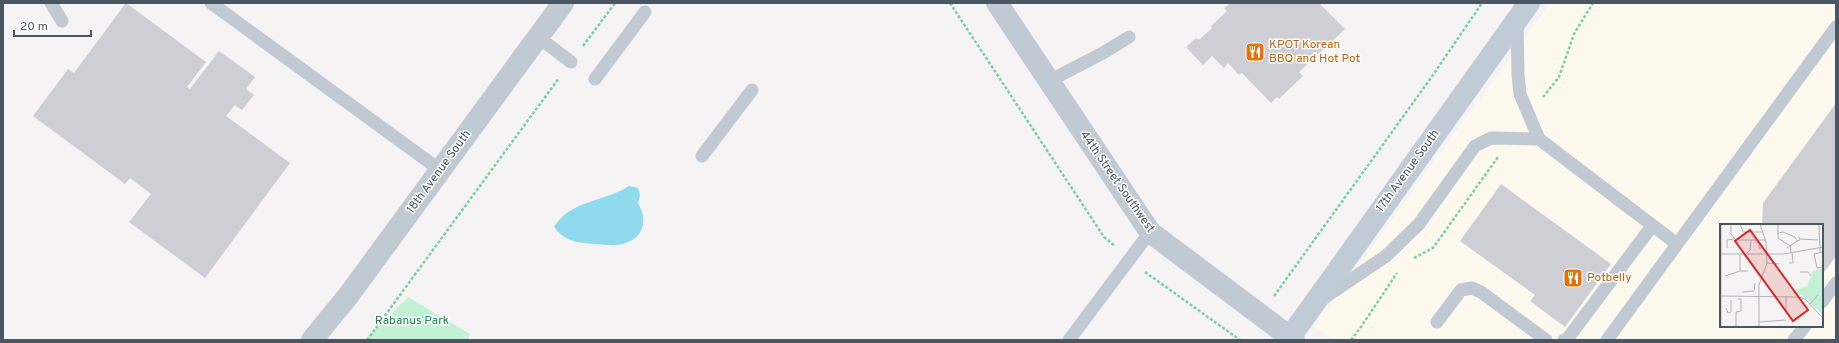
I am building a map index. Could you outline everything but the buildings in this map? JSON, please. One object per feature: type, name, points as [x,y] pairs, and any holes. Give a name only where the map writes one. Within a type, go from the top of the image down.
[{"type":"main road","name":"17th Avenue South","points":[[1291,339],[1312,306],[1523,11]]},
{"type":"street","name":"18th Avenue South","points":[[312,340],[348,296],[563,3]]},
{"type":"street","name":"44th Street Southwest","points":[[997,3],[1150,232],[1291,339]]},
{"type":"lane","points":[[51,3],[62,20]]},
{"type":"lane","points":[[211,3],[440,170]]},
{"type":"lane","points":[[1523,11],[1518,75],[1520,94],[1539,139],[1677,244]]},
{"type":"lane","points":[[595,79],[645,12]]},
{"type":"lane","points":[[1607,340],[1836,27]]},
{"type":"lane","points":[[1049,81],[1103,53],[1129,37]]},
{"type":"lane","points":[[538,38],[571,62]]},
{"type":"lane","points":[[702,156],[752,90]]},
{"type":"lane","points":[[1312,306],[1386,256],[1419,224],[1475,146],[1491,138],[1539,139]]},
{"type":"lane","points":[[1564,340],[1568,338],[1652,226]]},
{"type":"lane","points":[[1069,340],[1150,232]]},
{"type":"lane","points":[[1823,301],[1836,283]]},
{"type":"lane","points":[[1437,322],[1461,290],[1472,288],[1481,292],[1546,340]]},
{"type":"lane","points":[[1794,340],[1803,327]]},
{"type":"path","points":[[367,340],[615,3]]},
{"type":"path","points":[[950,3],[1104,237],[1147,274],[1240,340]]},
{"type":"path","points":[[1288,276],[1433,75],[1482,3]]},
{"type":"shaded area","points":[[1550,3],[1836,3],[1836,340],[1334,340],[1314,326]]},
{"type":"green space","name":"Rabanus Park","points":[[408,297],[470,334],[468,340],[365,340]]},
{"type":"water","points":[[629,186],[638,188],[640,195],[638,203],[642,211],[643,218],[641,231],[632,240],[614,245],[578,242],[570,240],[560,234],[554,227],[561,218],[578,207]]},
{"type":"place","name":"KPOT Korean BBQ and Hot Pot","points":[[1255,52]]},
{"type":"place","name":"Potbelly","points":[[1573,278]]}]
